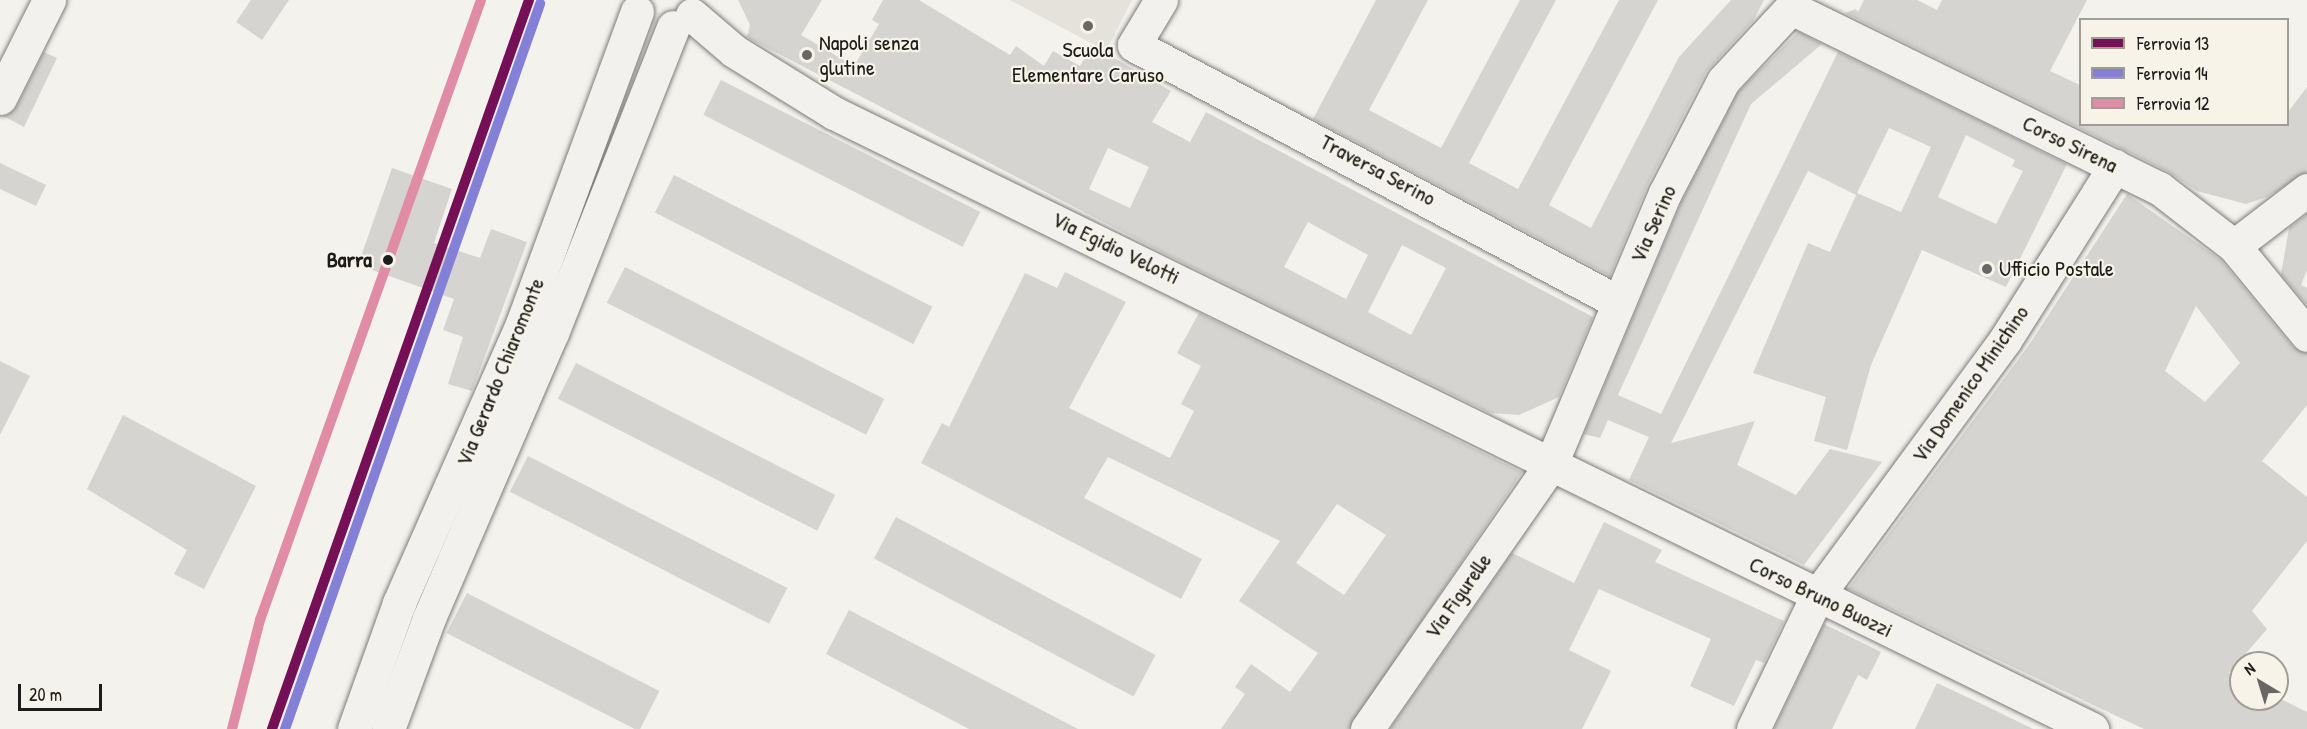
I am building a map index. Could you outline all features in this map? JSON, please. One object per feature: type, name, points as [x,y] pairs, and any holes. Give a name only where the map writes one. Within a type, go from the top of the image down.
[{"type":"street","points":[[0,98],[49,0]]},
{"type":"street","name":"Traversa Serino","points":[[1161,0],[1134,45],[1551,262],[1618,302]]},
{"type":"street","name":"Corso Sirena","points":[[1791,4],[2159,188],[2234,246],[2307,335]]},
{"type":"street","name":"Via Serino","points":[[1551,464],[1665,193],[1723,81],[1791,4]]},
{"type":"street","points":[[635,6],[648,23],[688,14]]},
{"type":"street","name":"Via Gerardo Chiaromonte","points":[[354,729],[399,603],[522,324],[635,6]]},
{"type":"street","name":"Via Gerardo Chiaromonte","points":[[388,729],[429,618],[688,14]]},
{"type":"street","name":"Via Egidio Velotti","points":[[688,14],[734,51],[834,113],[1551,464]]},
{"type":"street","name":"Via Domenico Minichino","points":[[1752,729],[1817,596],[2005,340],[2115,166]]},
{"type":"street","points":[[2234,246],[2307,190]]},
{"type":"street","name":"Corso Bruno Buozzi","points":[[1551,464],[2092,729]]},
{"type":"street","name":"Via Figurelle","points":[[1367,729],[1551,464]]},
{"type":"shaded area","name":"Scuola Elementare Caruso","points":[[1010,0],[1132,0],[1106,51]]},
{"type":"building","points":[[251,0],[289,0],[262,40],[236,22]]},
{"type":"building","points":[[738,0],[822,0],[801,35],[854,66],[879,24],[872,20],[883,0],[919,0],[1010,55],[1016,46],[1044,66],[1053,51],[1080,66],[1092,45],[1171,91],[1152,122],[1190,142],[1206,112],[1593,317],[1559,397],[1519,415],[1490,413],[1167,255],[752,40],[747,37],[750,25]],"holes":[[[1108,148],[1149,167],[1130,208],[1089,189]],[[1308,222],[1368,255],[1346,299],[1284,267]],[[1402,245],[1446,268],[1411,335],[1368,312]]]},
{"type":"building","points":[[1376,0],[1428,0],[1369,110],[1441,148],[1520,0],[1556,0],[1469,163],[1518,189],[1619,0],[1658,0],[1549,205],[1591,228],[1679,57],[1731,0],[1764,0],[1753,21],[1706,72],[1648,184],[1610,276],[1313,119]]},
{"type":"building","points":[[1864,0],[1917,0],[1937,10],[1942,0],[2087,0],[2050,71],[2079,85],[2079,126],[2289,126],[2289,111],[2307,87],[2307,172],[2267,197],[2246,204],[2197,191],[2167,171],[1845,13],[1856,9],[1858,12]]},
{"type":"building","points":[[1798,32],[1822,44],[1751,104],[1618,395],[1661,414],[1838,52],[2067,164],[2006,287],[1922,250],[1871,365],[1847,450],[1814,441],[1826,397],[1753,373],[1808,243],[1830,252],[1857,193],[1901,212],[1931,147],[1889,128],[1856,195],[1808,171],[1671,443],[1755,421],[1737,465],[1796,495],[1830,449],[1882,462],[1804,565],[1629,480],[1649,437],[1608,420],[1600,438],[1584,434],[1682,201],[1738,92]],"holes":[[[1966,135],[2015,160],[2012,166],[2023,171],[1996,224],[1938,197]]]},
{"type":"building","points":[[44,52],[57,58],[24,127],[3,116],[17,106]]},
{"type":"building","points":[[721,80],[980,212],[963,247],[703,115]]},
{"type":"building","points":[[0,163],[46,185],[36,206],[0,189]]},
{"type":"building","points":[[392,168],[452,189],[434,243],[480,258],[491,229],[527,242],[472,391],[448,384],[463,337],[443,330],[454,299],[358,265]]},
{"type":"building","points":[[674,175],[932,307],[913,344],[655,212]]},
{"type":"building","points":[[2127,194],[2221,260],[2293,347],[2307,353],[2307,405],[2262,461],[2307,497],[2307,541],[2252,611],[2267,629],[2248,651],[2229,651],[2229,711],[2289,711],[2289,703],[2307,712],[2307,729],[2144,729],[1848,589],[2029,345]],"holes":[[[2196,306],[2240,363],[2205,402],[2165,371]]]},
{"type":"building","points":[[2307,214],[2307,270],[2301,285],[2307,288],[2307,305],[2281,274],[2289,228]]},
{"type":"building","points":[[625,267],[884,399],[866,435],[607,303]]},
{"type":"building","points":[[1065,272],[1126,302],[1069,408],[1170,458],[1194,411],[1181,404],[1201,366],[1177,353],[1199,313],[1522,472],[1349,729],[1221,729],[1245,694],[1235,687],[1251,664],[1290,692],[1318,653],[1239,601],[1280,541],[1108,457],[1084,498],[1202,559],[1181,599],[921,463],[942,423],[949,427],[1025,273],[1057,288]],"holes":[[[1337,504],[1386,535],[1344,595],[1296,563]]]},
{"type":"building","points":[[0,361],[30,376],[0,435]]},
{"type":"building","points":[[576,363],[835,495],[817,531],[558,399]]},
{"type":"building","points":[[123,415],[256,486],[204,589],[174,574],[187,550],[87,489]]},
{"type":"building","points":[[528,456],[787,588],[769,624],[510,492]]},
{"type":"building","points":[[896,517],[1156,655],[1134,697],[874,558]]},
{"type":"building","points":[[1604,522],[1662,550],[1655,562],[1784,621],[1764,663],[1756,660],[1734,706],[1690,686],[1711,639],[1599,589],[1569,650],[1611,671],[1582,729],[1390,729],[1512,553],[1574,583]]},
{"type":"building","points":[[467,593],[659,691],[640,729],[635,729],[447,633]]},
{"type":"building","points":[[849,610],[1078,729],[969,729],[826,654]]},
{"type":"building","points":[[1824,624],[1881,652],[1867,680],[1858,675],[1832,729],[1774,729]]},
{"type":"building","points":[[1937,683],[1986,706],[2033,729],[1915,729]]},
{"type":"rail line","name":"12","points":[[232,729],[260,620],[481,0]]},
{"type":"rail line","name":"13","points":[[272,729],[529,0]]},
{"type":"rail line","name":"14","points":[[285,729],[540,4]]},
{"type":"place","name":"Scuola Elementare Caruso","points":[[1088,26]]},
{"type":"place","name":"Napoli senza glutine","points":[[807,55]]},
{"type":"place","name":"Barra","points":[[388,260]]},
{"type":"place","name":"Ufficio Postale","points":[[1987,269]]}]
